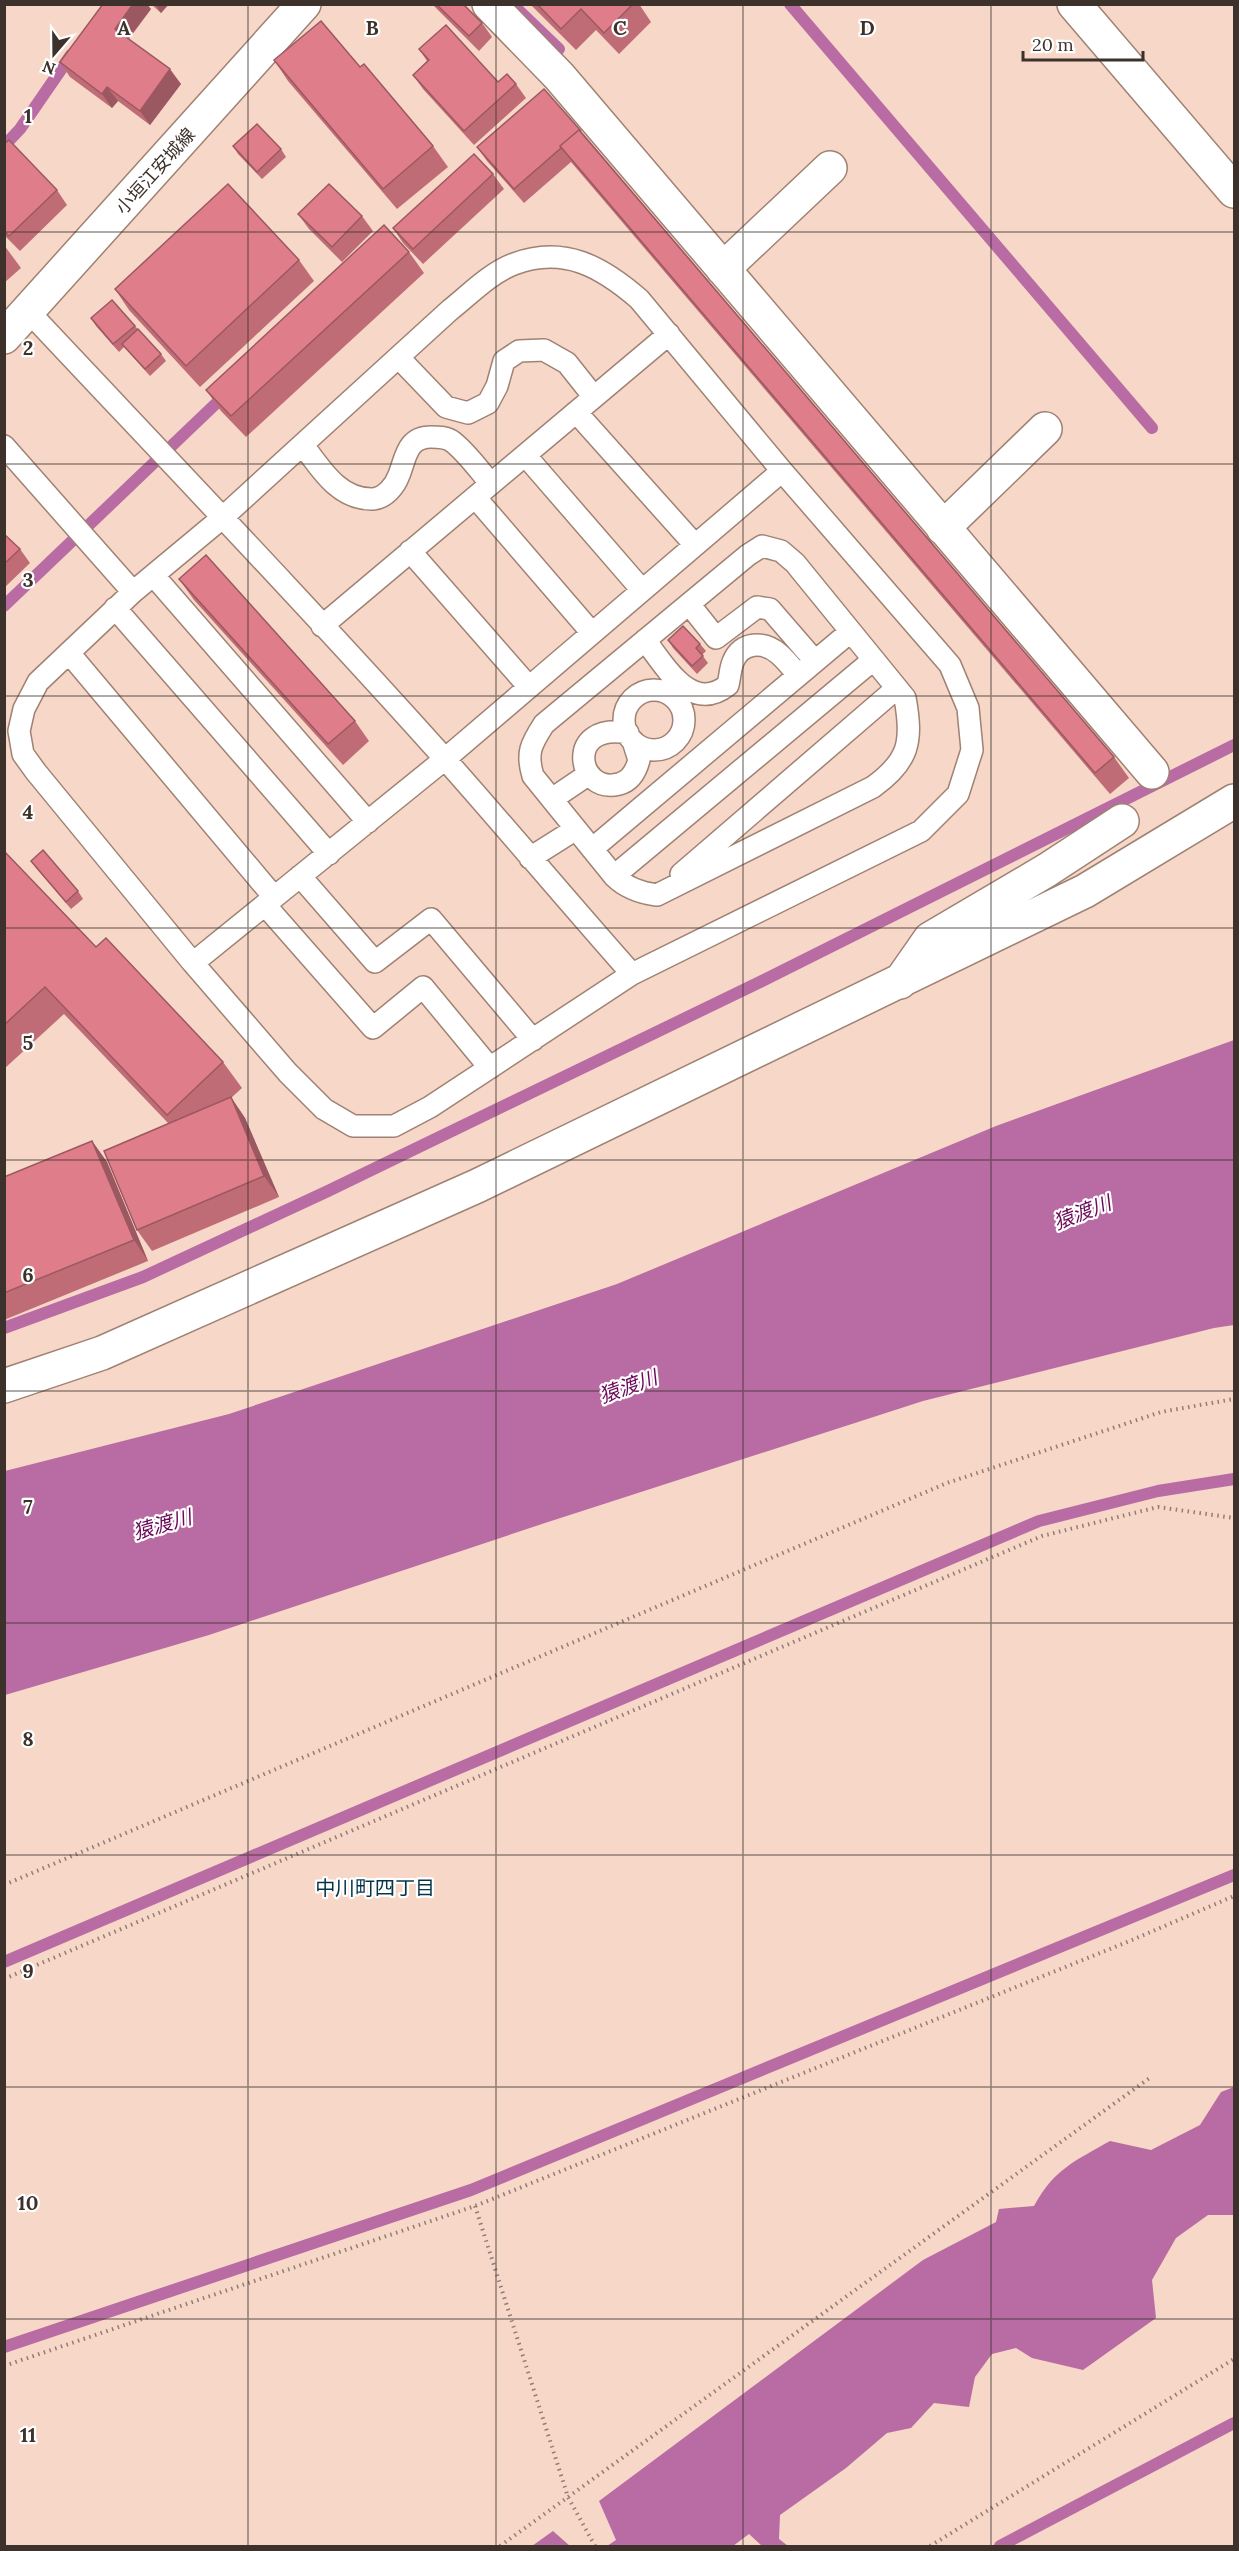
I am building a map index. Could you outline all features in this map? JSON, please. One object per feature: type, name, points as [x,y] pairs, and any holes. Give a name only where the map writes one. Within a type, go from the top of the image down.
[{"type":"street","name":"小垣江安城線","points":[[4,337],[29,312],[304,4]]},
{"type":"street","points":[[489,4],[560,76],[1152,772]]},
{"type":"street","points":[[1074,4],[1234,191]]},
{"type":"street","points":[[723,269],[830,168]]},
{"type":"street","points":[[943,528],[1045,429]]},
{"type":"street","points":[[4,1386],[102,1353],[477,1186],[898,984],[1085,891],[1234,801]]},
{"type":"street","points":[[898,984],[930,939],[1047,870],[1122,821]]},
{"type":"lane","points":[[543,257],[575,258],[613,276],[639,299],[782,471],[950,665],[968,708],[972,750],[958,794],[921,831],[632,974],[430,1107],[394,1126],[352,1126],[324,1109],[288,1072],[193,963],[23,754],[19,731],[24,709],[38,682],[115,608],[222,518],[399,358],[450,310],[487,280],[513,264],[543,257]]},
{"type":"lane","points":[[29,312],[445,759],[632,974]]},
{"type":"lane","points":[[322,626],[669,334]]},
{"type":"lane","points":[[399,358],[446,407],[468,413],[488,403],[497,386],[504,361],[519,351],[544,350],[567,363],[594,397]]},
{"type":"lane","points":[[576,412],[695,545]]},
{"type":"lane","points":[[303,445],[332,482],[345,492],[362,499],[380,498],[391,489],[410,446],[416,440],[445,437],[453,442],[483,490],[592,633]]},
{"type":"lane","points":[[4,446],[133,592]]},
{"type":"lane","points":[[525,455],[642,590]]},
{"type":"lane","points":[[193,963],[445,759],[782,471]]},
{"type":"lane","points":[[762,546],[781,551],[795,563],[905,698],[910,723],[906,751],[893,772],[873,787],[657,895],[643,894],[622,884],[614,876],[533,776],[528,760],[532,742],[544,724],[689,604],[762,546]]},
{"type":"lane","points":[[410,551],[529,687]]},
{"type":"lane","points":[[154,576],[368,822]]},
{"type":"lane","points":[[689,604],[716,638],[757,607],[770,609],[815,661]]},
{"type":"lane","points":[[115,608],[329,854]]},
{"type":"lane","points":[[592,849],[850,632]]},
{"type":"lane","points":[[645,640],[674,678],[690,691],[705,695],[718,693],[728,685],[732,663],[739,651],[749,645],[765,646],[778,653],[798,675]]},
{"type":"lane","points":[[69,653],[373,1028],[423,987],[490,1068]]},
{"type":"lane","points":[[614,876],[873,660]]},
{"type":"lane","points":[[657,895],[897,688]]},
{"type":"lane","points":[[630,737],[625,712],[629,703],[644,691],[664,691],[679,702],[685,720],[683,729],[671,744],[662,749],[652,749],[642,747],[630,737],[611,730],[595,735],[585,749],[583,758],[589,774],[604,784],[623,783],[631,777],[639,760],[638,751],[630,737]]},
{"type":"lane","points":[[671,744],[683,772]]},
{"type":"lane","points":[[552,799],[589,774]]},
{"type":"lane","points":[[531,858],[576,829]]},
{"type":"lane","points":[[300,876],[375,962],[431,919],[533,1040]]},
{"type":"path","points":[[4,1885],[946,1483],[1161,1412],[1234,1399]]},
{"type":"path","points":[[4,1979],[1042,1536],[1158,1507],[1234,1518]]},
{"type":"path","points":[[4,2366],[475,2206],[1121,1945],[1234,1896]]},
{"type":"path","points":[[500,2547],[1151,2078]]},
{"type":"path","points":[[475,2206],[568,2497],[595,2547]]},
{"type":"path","points":[[930,2547],[1234,2359]]},
{"type":"water","name":"猿渡川","points":[[1234,1040],[1234,1325],[1214,1328],[923,1401],[209,1635],[5,1695],[5,1471],[229,1414],[617,1284],[996,1126]]},
{"type":"water","points":[[1234,2087],[1233,2215],[1208,2215],[1176,2238],[1152,2280],[1156,2318],[1083,2370],[1032,2358],[1016,2348],[992,2354],[975,2377],[969,2407],[934,2403],[911,2428],[887,2433],[846,2468],[780,2515],[779,2539],[788,2546],[762,2546],[749,2534],[733,2546],[607,2546],[616,2540],[599,2501],[923,2260],[996,2222],[999,2209],[1034,2206],[1049,2183],[1066,2167],[1110,2141],[1151,2150],[1200,2125],[1221,2092]]},
{"type":"water","points":[[553,2531],[570,2546],[532,2546]]},
{"type":"building","points":[[103,4],[133,4],[115,29],[170,69],[140,111],[107,87],[102,94],[60,62]]},
{"type":"building","points":[[436,4],[463,4],[482,23],[469,36]]},
{"type":"building","points":[[537,4],[633,4],[604,33],[581,9],[561,29]]},
{"type":"building","points":[[321,21],[360,67],[364,64],[433,146],[383,189],[274,60]]},
{"type":"building","points":[[446,25],[498,82],[507,74],[516,84],[464,131],[413,75],[429,60],[419,49]]},
{"type":"building","points":[[544,89],[581,131],[579,130],[560,146],[561,148],[514,189],[477,147]]},
{"type":"building","points":[[257,124],[281,149],[257,172],[233,146]]},
{"type":"building","points":[[579,130],[1114,757],[1095,773],[560,146]]},
{"type":"building","points":[[9,140],[57,190],[9,236],[4,231],[4,144]]},
{"type":"building","points":[[474,154],[493,174],[413,249],[393,228]]},
{"type":"building","points":[[228,184],[299,260],[186,366],[115,289]]},
{"type":"building","points":[[329,184],[362,216],[332,247],[298,214]]},
{"type":"building","points":[[384,225],[409,252],[231,416],[206,390]]},
{"type":"building","points":[[112,300],[135,326],[113,344],[91,318]]},
{"type":"building","points":[[138,329],[161,354],[145,369],[122,344]]},
{"type":"building","points":[[4,534],[20,549],[4,564]]},
{"type":"building","points":[[206,555],[355,721],[328,744],[179,579]]},
{"type":"building","points":[[683,626],[700,644],[696,648],[703,656],[692,666],[668,640]]},
{"type":"building","points":[[43,850],[78,891],[66,902],[31,861]]},
{"type":"building","points":[[4,851],[96,947],[106,938],[223,1062],[167,1115],[45,987],[4,1025]]},
{"type":"building","points":[[231,1097],[264,1176],[137,1230],[104,1151]]},
{"type":"building","points":[[92,1141],[134,1240],[4,1293],[4,1177]]},
{"type":"waterway","points":[[512,4],[559,49]]},
{"type":"waterway","points":[[790,4],[1152,428]]},
{"type":"waterway","points":[[4,146],[20,129],[71,55]]},
{"type":"waterway","points":[[4,606],[227,393]]},
{"type":"waterway","points":[[4,1328],[143,1277],[328,1191],[760,982],[1234,745]]},
{"type":"waterway","points":[[4,1962],[1039,1521],[1158,1491],[1234,1479]]},
{"type":"waterway","points":[[4,2347],[471,2190],[1234,1875]]},
{"type":"waterway","points":[[1000,2546],[1234,2423]]},
{"type":"district","name":"中川町四丁目","points":[[375,1887]]}]
